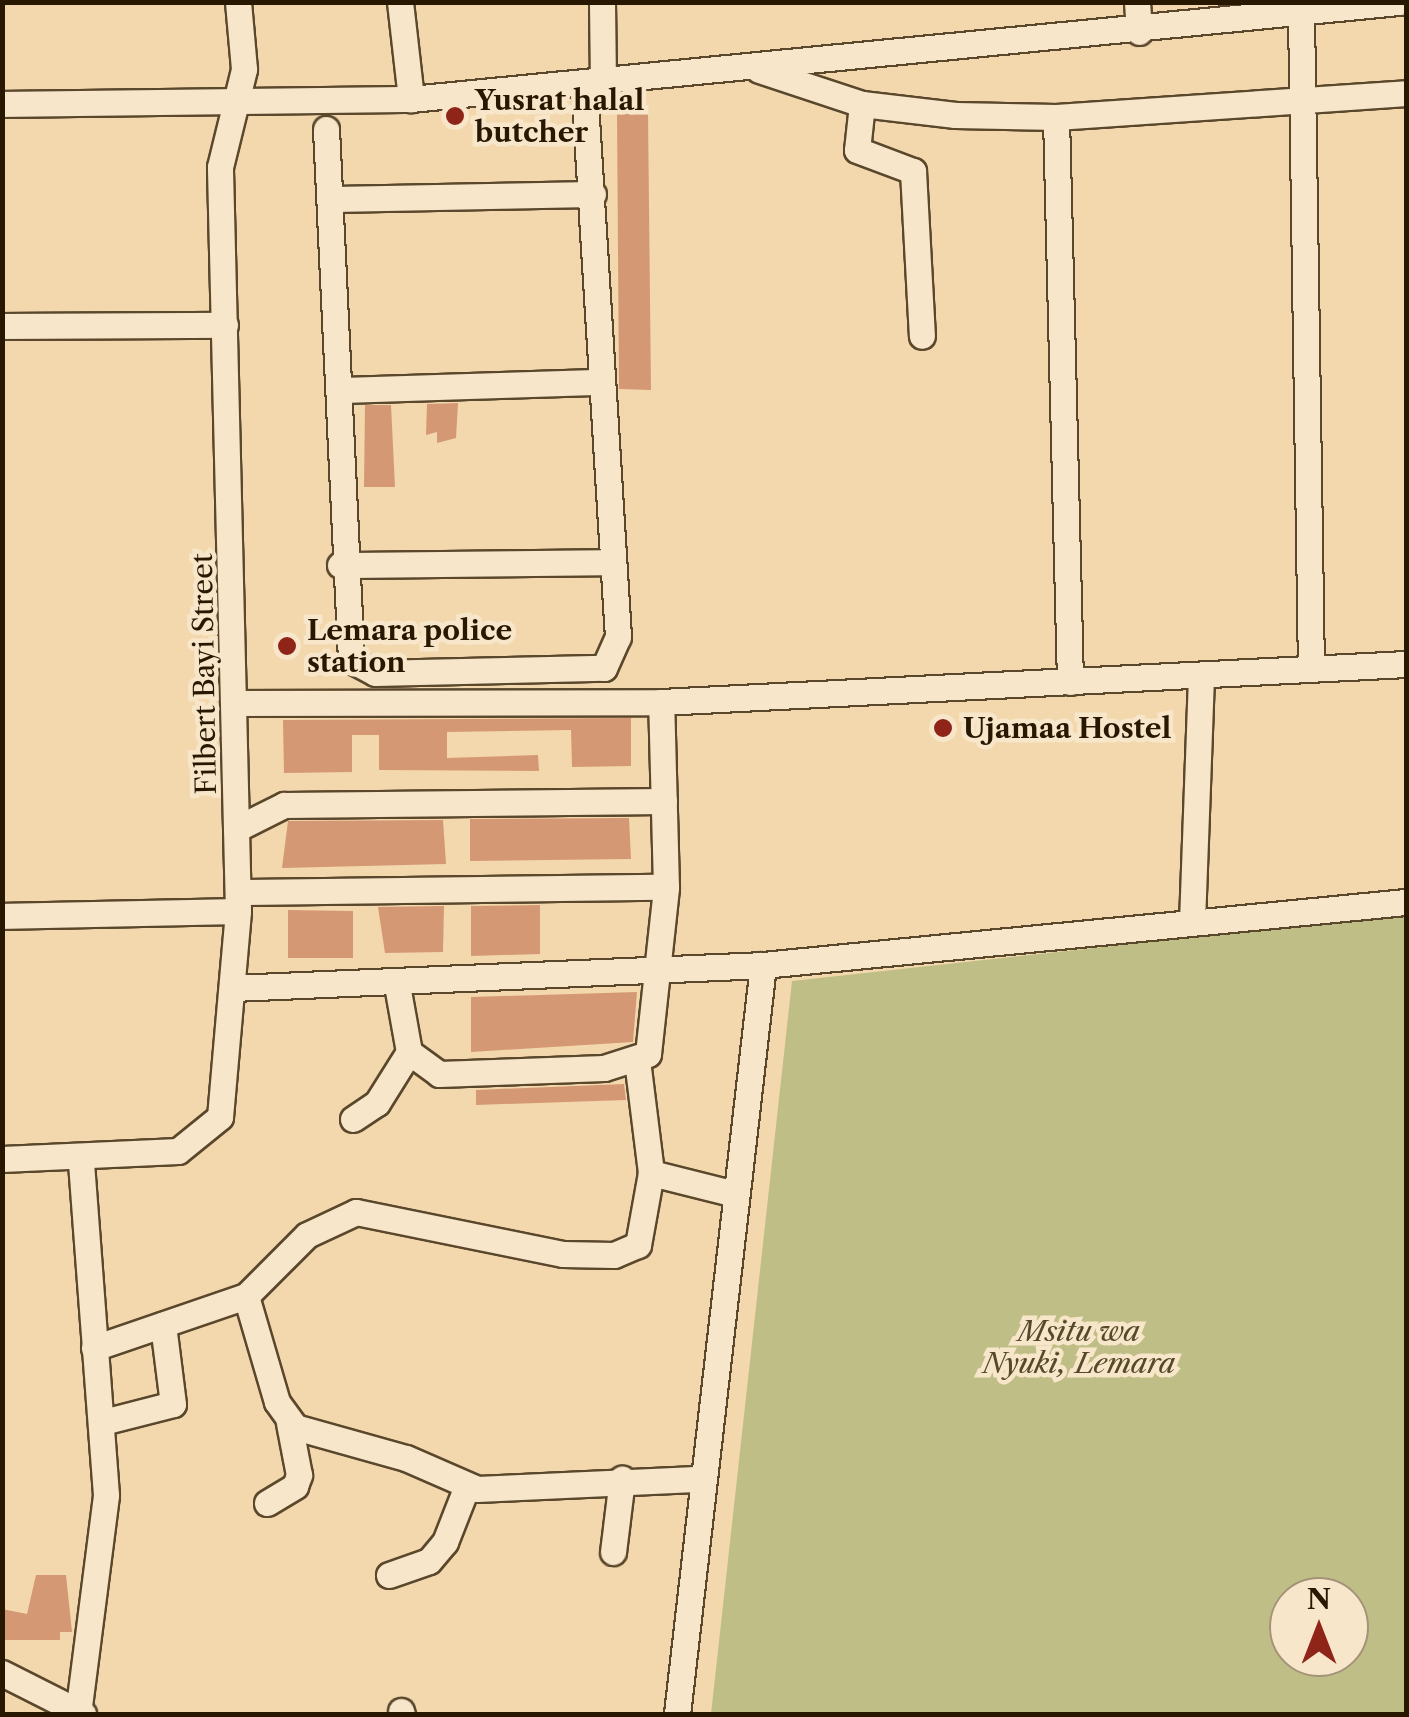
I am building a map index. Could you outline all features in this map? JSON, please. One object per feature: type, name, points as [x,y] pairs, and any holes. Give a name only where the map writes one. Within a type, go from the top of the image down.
[{"type":"street","name":"Filbert Bayi Street","points":[[2,1158],[81,1159],[178,1151],[208,1133],[222,1106],[238,902],[220,168],[240,100],[238,2]]},
{"type":"street","points":[[400,2],[411,100]]},
{"type":"street","points":[[326,129],[333,199],[340,565],[350,660],[358,670],[394,672],[604,668],[618,637],[598,382],[593,194],[593,85],[602,2]]},
{"type":"street","points":[[1138,2],[1139,32]]},
{"type":"street","points":[[2,104],[411,100],[1139,32],[1399,2]]},
{"type":"street","points":[[1302,13],[1300,99],[1310,668]]},
{"type":"street","points":[[752,68],[862,104],[1056,117],[1406,93]]},
{"type":"street","points":[[862,104],[857,150],[912,171],[922,336]]},
{"type":"street","points":[[1056,117],[1070,682]]},
{"type":"street","points":[[333,199],[593,194]]},
{"type":"street","points":[[2,326],[225,325]]},
{"type":"street","points":[[339,390],[598,382]]},
{"type":"street","points":[[340,565],[613,562]]},
{"type":"street","points":[[235,703],[661,702],[1406,664]]},
{"type":"street","points":[[1192,922],[1201,675]]},
{"type":"street","points":[[409,1052],[439,1074],[463,1076],[637,1060],[653,1042],[666,887],[661,702]]},
{"type":"street","points":[[236,828],[284,805],[664,801]]},
{"type":"street","points":[[2,916],[238,902],[666,887]]},
{"type":"street","points":[[233,988],[397,985],[762,965],[1406,902]]},
{"type":"street","points":[[678,1714],[701,1479],[762,965]]},
{"type":"street","points":[[352,1119],[376,1102],[409,1052],[397,985]]},
{"type":"street","points":[[94,1348],[246,1296],[307,1235],[356,1212],[562,1254],[614,1256],[638,1244],[651,1172],[637,1060]]},
{"type":"street","points":[[2,1672],[81,1714],[106,1496],[81,1159]]},
{"type":"street","points":[[651,1172],[735,1194]]},
{"type":"street","points":[[246,1296],[289,1422],[299,1475],[295,1486],[267,1503]]},
{"type":"street","points":[[103,1422],[173,1404],[163,1326]]},
{"type":"street","points":[[289,1422],[406,1458],[467,1486],[509,1491],[622,1479],[701,1479]]},
{"type":"street","points":[[613,1552],[622,1479]]},
{"type":"street","points":[[389,1575],[429,1561],[445,1542],[467,1486]]},
{"type":"green space","name":"Msitu wa Nyuki, Lemara","points":[[1406,914],[1406,1714],[711,1714],[792,981]]},
{"type":"building","points":[[617,110],[648,114],[651,390],[619,389]]},
{"type":"building","points":[[458,403],[456,438],[437,443],[437,432],[426,435],[427,404]]},
{"type":"building","points":[[365,405],[391,405],[395,487],[364,487]]},
{"type":"building","points":[[631,718],[631,766],[572,767],[571,730],[447,732],[447,758],[538,755],[539,771],[379,770],[379,735],[352,735],[352,772],[284,773],[283,720]]},
{"type":"building","points":[[629,818],[631,859],[470,861],[470,819]]},
{"type":"building","points":[[443,820],[446,864],[282,868],[288,821]]},
{"type":"building","points":[[540,905],[540,954],[471,956],[471,906]]},
{"type":"building","points":[[444,906],[443,952],[385,953],[378,907]]},
{"type":"building","points":[[288,910],[353,911],[353,958],[288,958]]},
{"type":"building","points":[[637,992],[633,1042],[471,1052],[471,997]]},
{"type":"building","points":[[624,1084],[626,1100],[476,1105],[476,1090]]},
{"type":"building","points":[[36,1575],[66,1575],[72,1632],[60,1632],[60,1640],[2,1640],[2,1609],[27,1614]]},
{"type":"place","name":"Yusrat halal butcher","points":[[455,116]]},
{"type":"place","name":"Lemara police station","points":[[287,646]]},
{"type":"place","name":"Ujamaa Hostel","points":[[943,728]]}]
